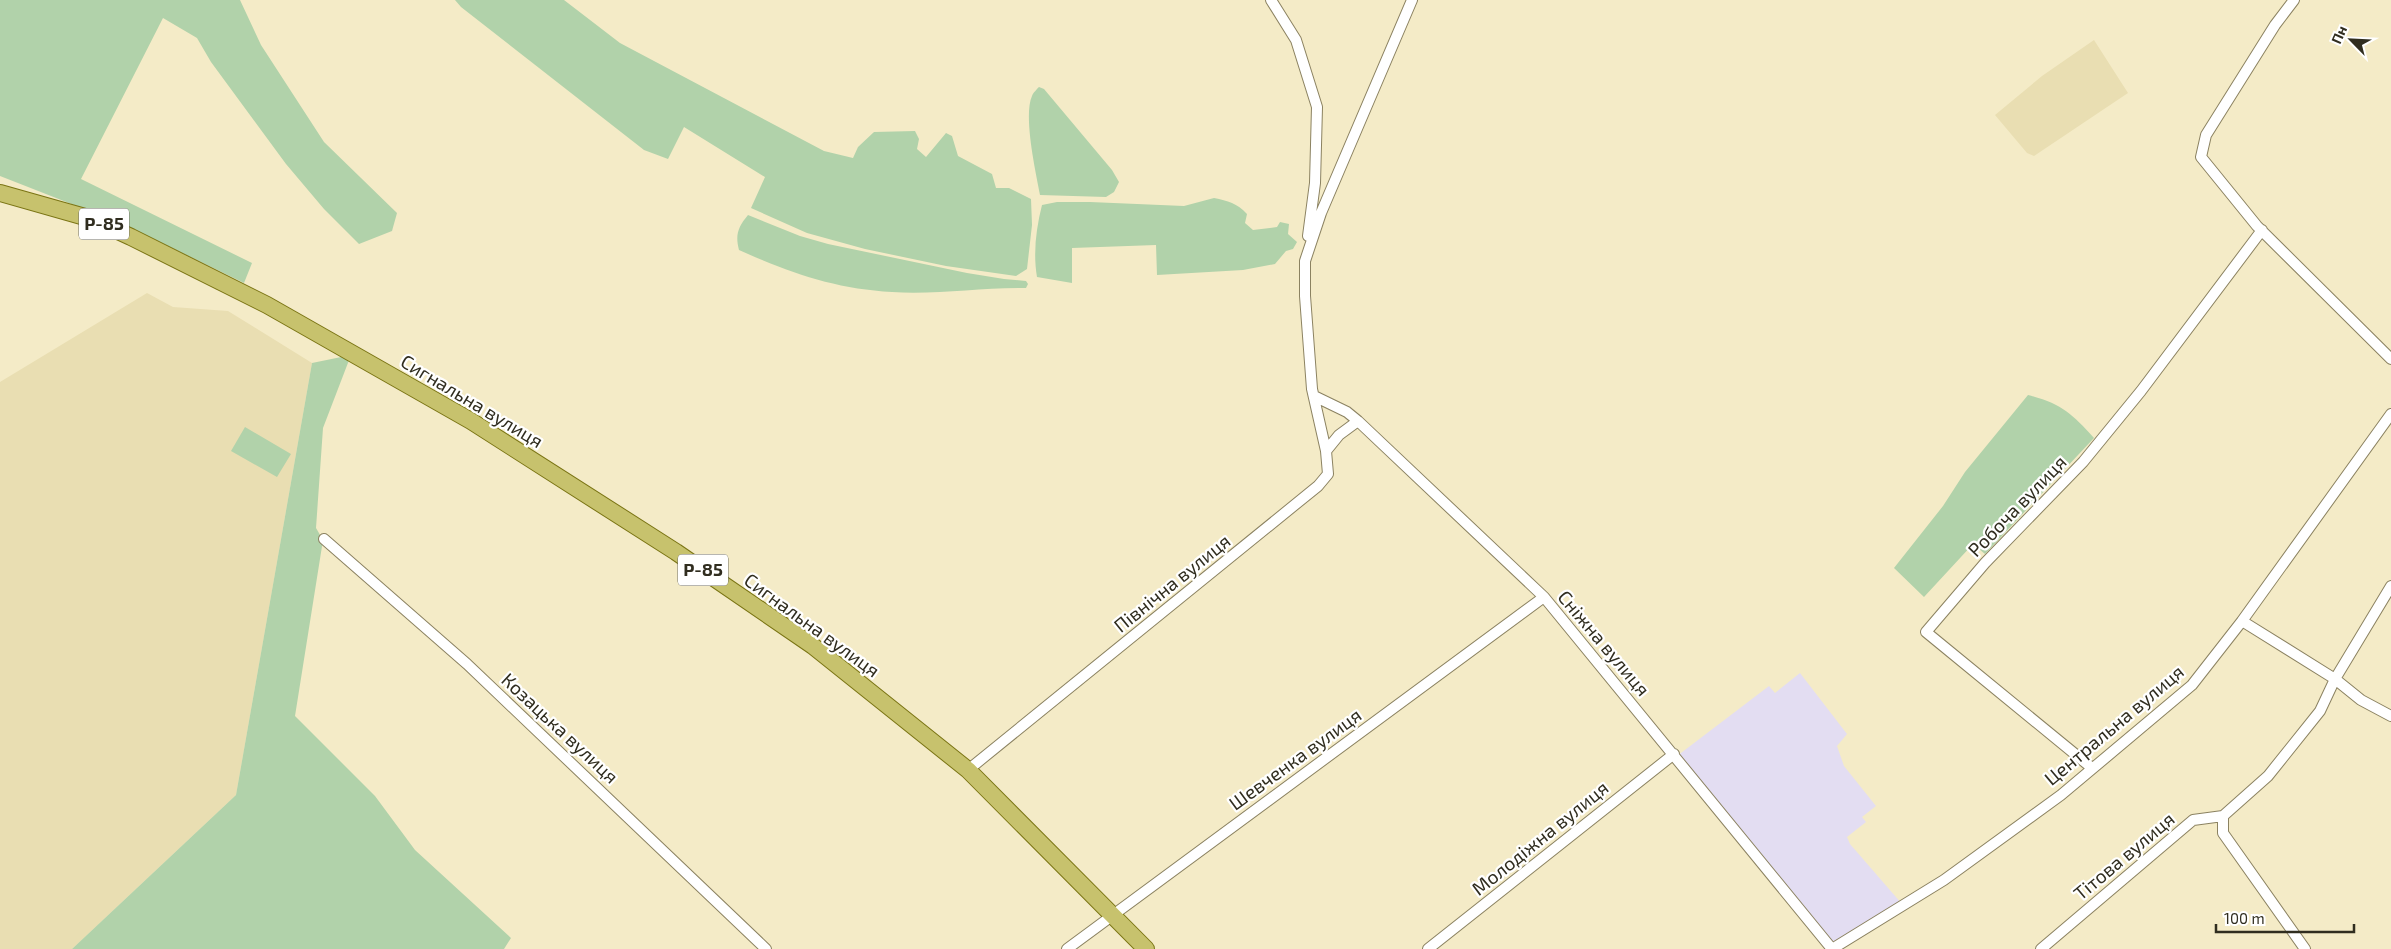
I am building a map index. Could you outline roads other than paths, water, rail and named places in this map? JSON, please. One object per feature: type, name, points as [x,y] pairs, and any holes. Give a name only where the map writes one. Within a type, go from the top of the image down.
[{"type":"main road","name":"Сигнальна вулиця","points":[[0,193],[92,219],[267,305],[471,421],[676,552],[812,646],[968,770],[1146,949]]},
{"type":"street","points":[[1271,0],[1296,40],[1316,107],[1315,183],[1305,261]]},
{"type":"street","points":[[1305,261],[1322,213],[1412,0]]},
{"type":"street","points":[[2294,0],[2206,135],[2201,158],[2262,230],[2391,359]]},
{"type":"street","name":"Робоча вулиця","points":[[2092,768],[1926,632],[1986,563],[2083,462],[2140,391],[2262,230]]},
{"type":"street","name":"Північна вулиця","points":[[968,770],[1318,486],[1328,474],[1326,451],[1313,392],[1305,296],[1305,261]]},
{"type":"street","name":"Сніжна вулиця","points":[[1313,392],[1347,412],[1358,421],[1544,598],[1674,754],[1832,949]]},
{"type":"street","name":"Центральна вулиця","points":[[1832,949],[1944,880],[2060,794],[2192,684],[2242,620],[2391,414]]},
{"type":"street","points":[[1326,451],[1340,435],[1358,421]]},
{"type":"street","name":"Козацька вулиця","points":[[324,539],[466,664],[766,949]]},
{"type":"street","points":[[2305,949],[2223,833],[2223,816],[2268,776],[2320,711],[2335,679],[2391,586]]},
{"type":"street","name":"Шевченка вулиця","points":[[1068,949],[1544,598]]},
{"type":"street","points":[[2242,620],[2335,679],[2361,700],[2391,716]]},
{"type":"street","name":"Молодіжна вулиця","points":[[1428,949],[1674,754]]},
{"type":"street","name":"Тітова вулиця","points":[[2040,949],[2193,820],[2223,816]]}]
